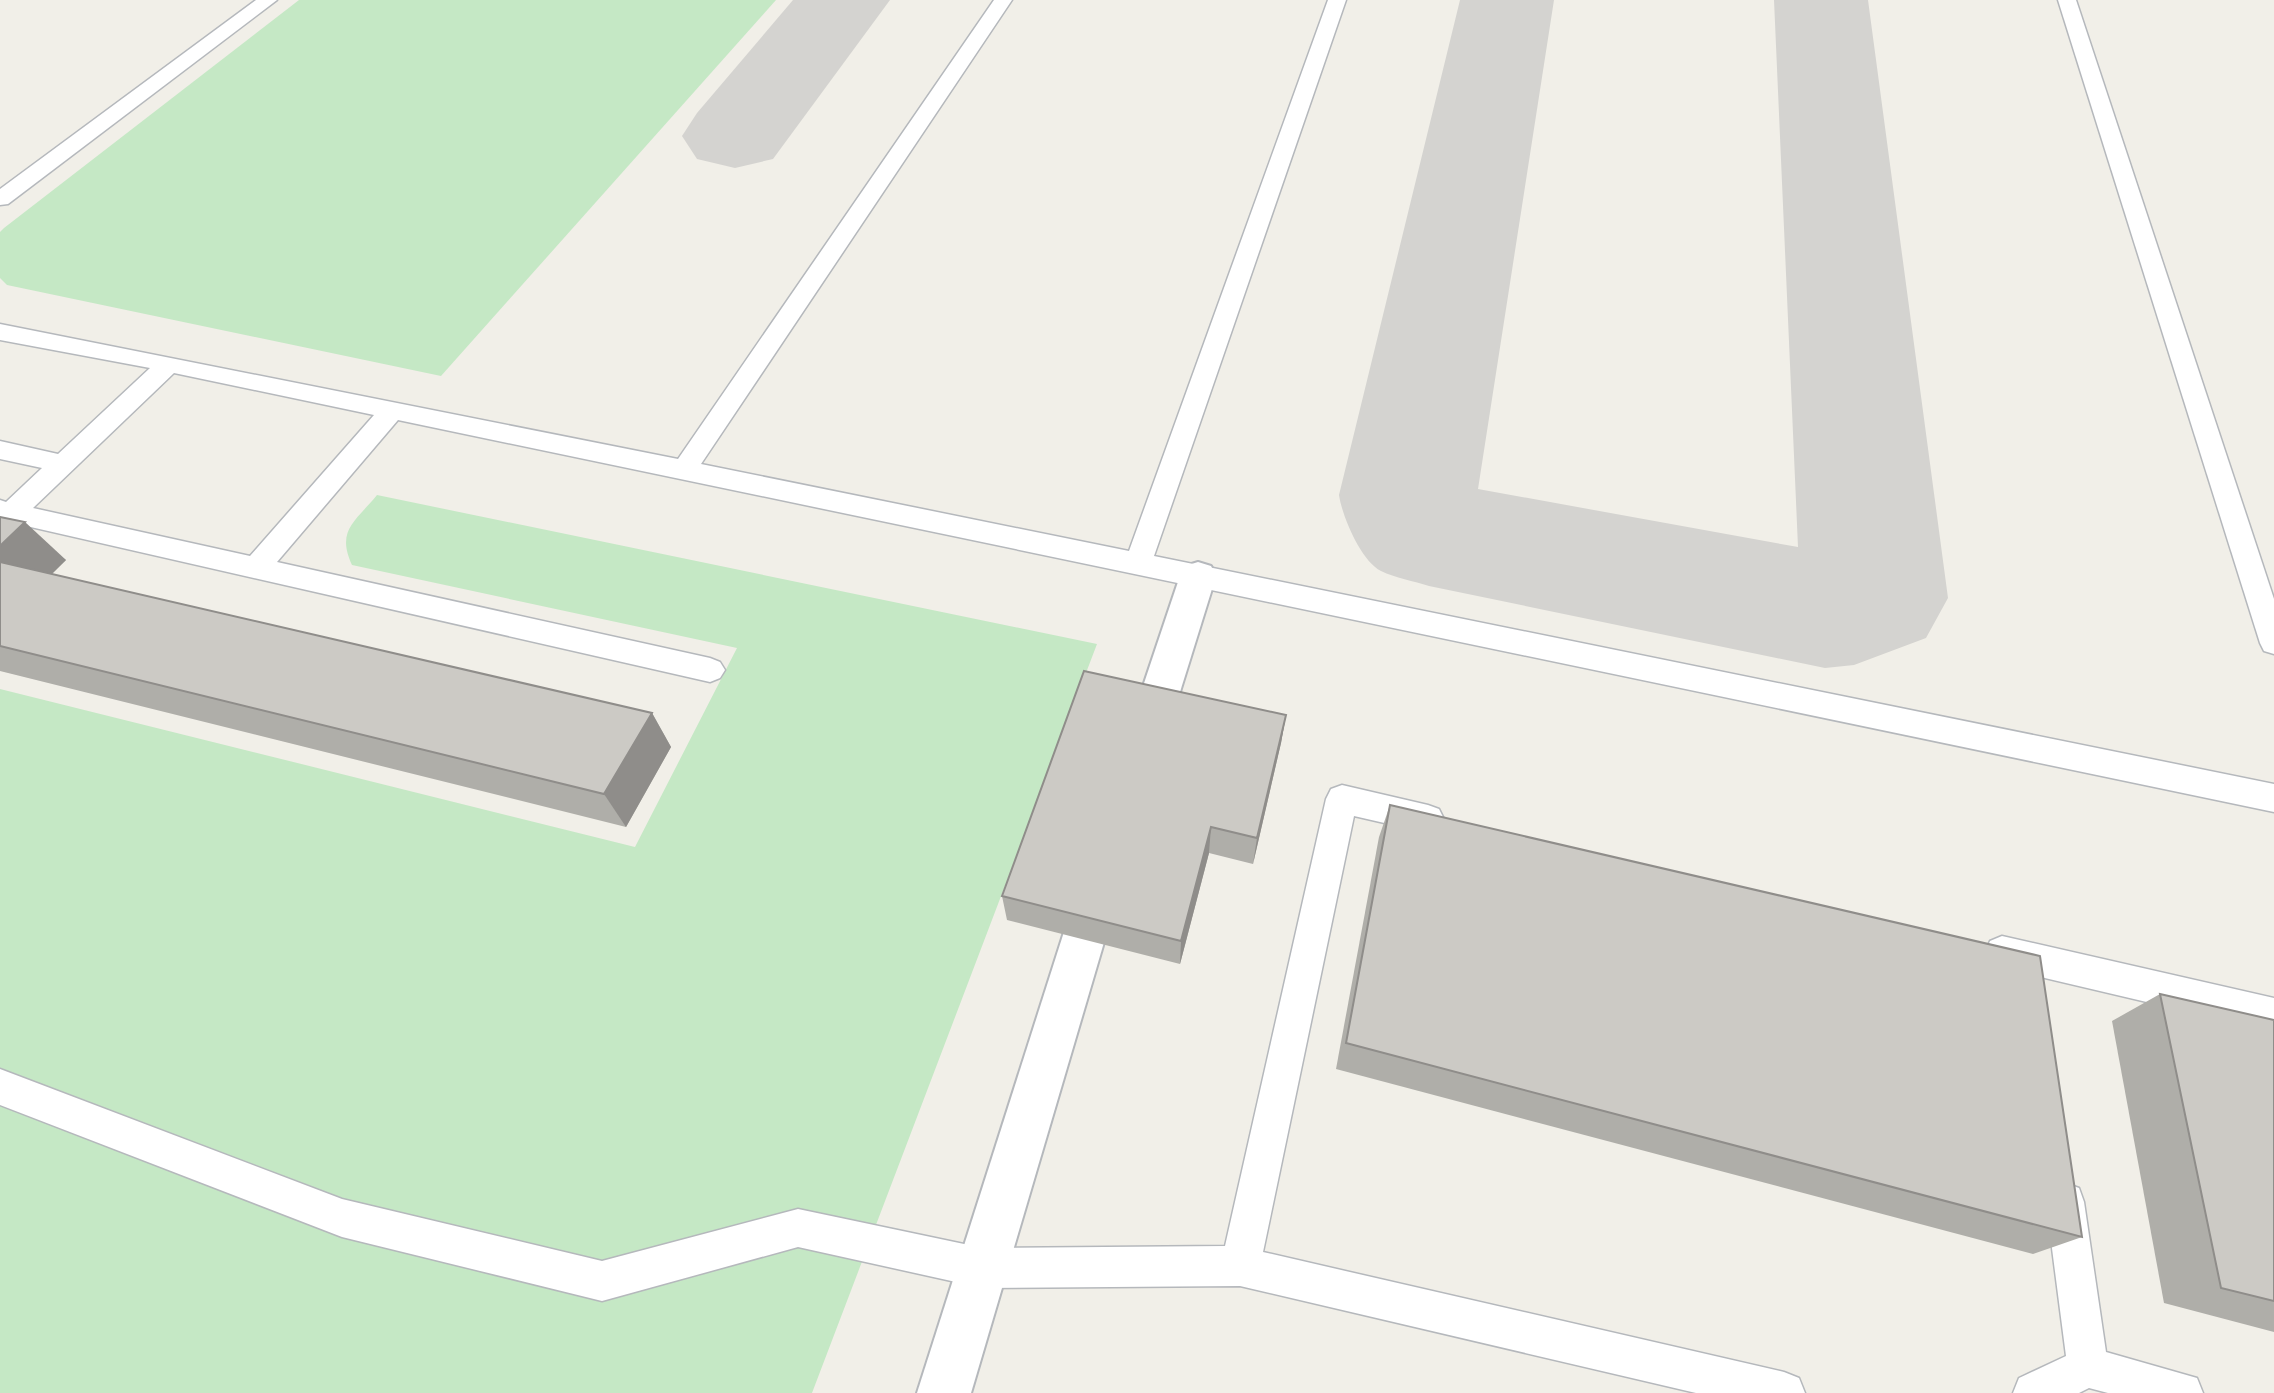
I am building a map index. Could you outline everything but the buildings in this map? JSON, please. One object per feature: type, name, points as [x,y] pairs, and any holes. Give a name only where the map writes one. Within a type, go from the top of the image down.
[{"type":"street","points":[[1136,769],[1198,576]]},
{"type":"street","points":[[944,1393],[1111,847]]},
{"type":"lane","points":[[0,198],[268,0]]},
{"type":"lane","points":[[684,470],[1003,0]]},
{"type":"lane","points":[[1138,564],[1337,0]]},
{"type":"lane","points":[[2067,0],[2274,643]]},
{"type":"lane","points":[[0,332],[169,364],[2274,798]]},
{"type":"lane","points":[[6,511],[63,464],[169,364]]},
{"type":"lane","points":[[255,568],[393,410]]},
{"type":"lane","points":[[0,450],[63,464]]},
{"type":"lane","points":[[6,511],[710,670]]},
{"type":"lane","points":[[1240,1266],[1342,799],[1464,827]]},
{"type":"lane","points":[[1976,946],[2274,1016]]},
{"type":"lane","points":[[2030,959],[2036,1000]]},
{"type":"lane","points":[[0,1087],[342,1218],[602,1281],[798,1228],[983,1268],[1240,1266],[1784,1393]]},
{"type":"lane","points":[[2059,1163],[2088,1367]]},
{"type":"lane","points":[[2034,1393],[2088,1367],[2182,1393]]},
{"type":"green space","points":[[299,0],[776,0],[441,376],[7,285],[0,278],[0,232],[4,228]]},
{"type":"green space","points":[[377,495],[1097,644],[812,1393],[0,1393],[0,689],[635,847],[737,648],[352,565],[346,543],[347,535],[355,520]]},
{"type":"taxiway","points":[[735,136],[843,0]]},
{"type":"taxiway","points":[[1507,0],[1408,495],[1412,514],[1429,533],[1825,610],[1854,607],[1874,598],[1821,0]]}]
